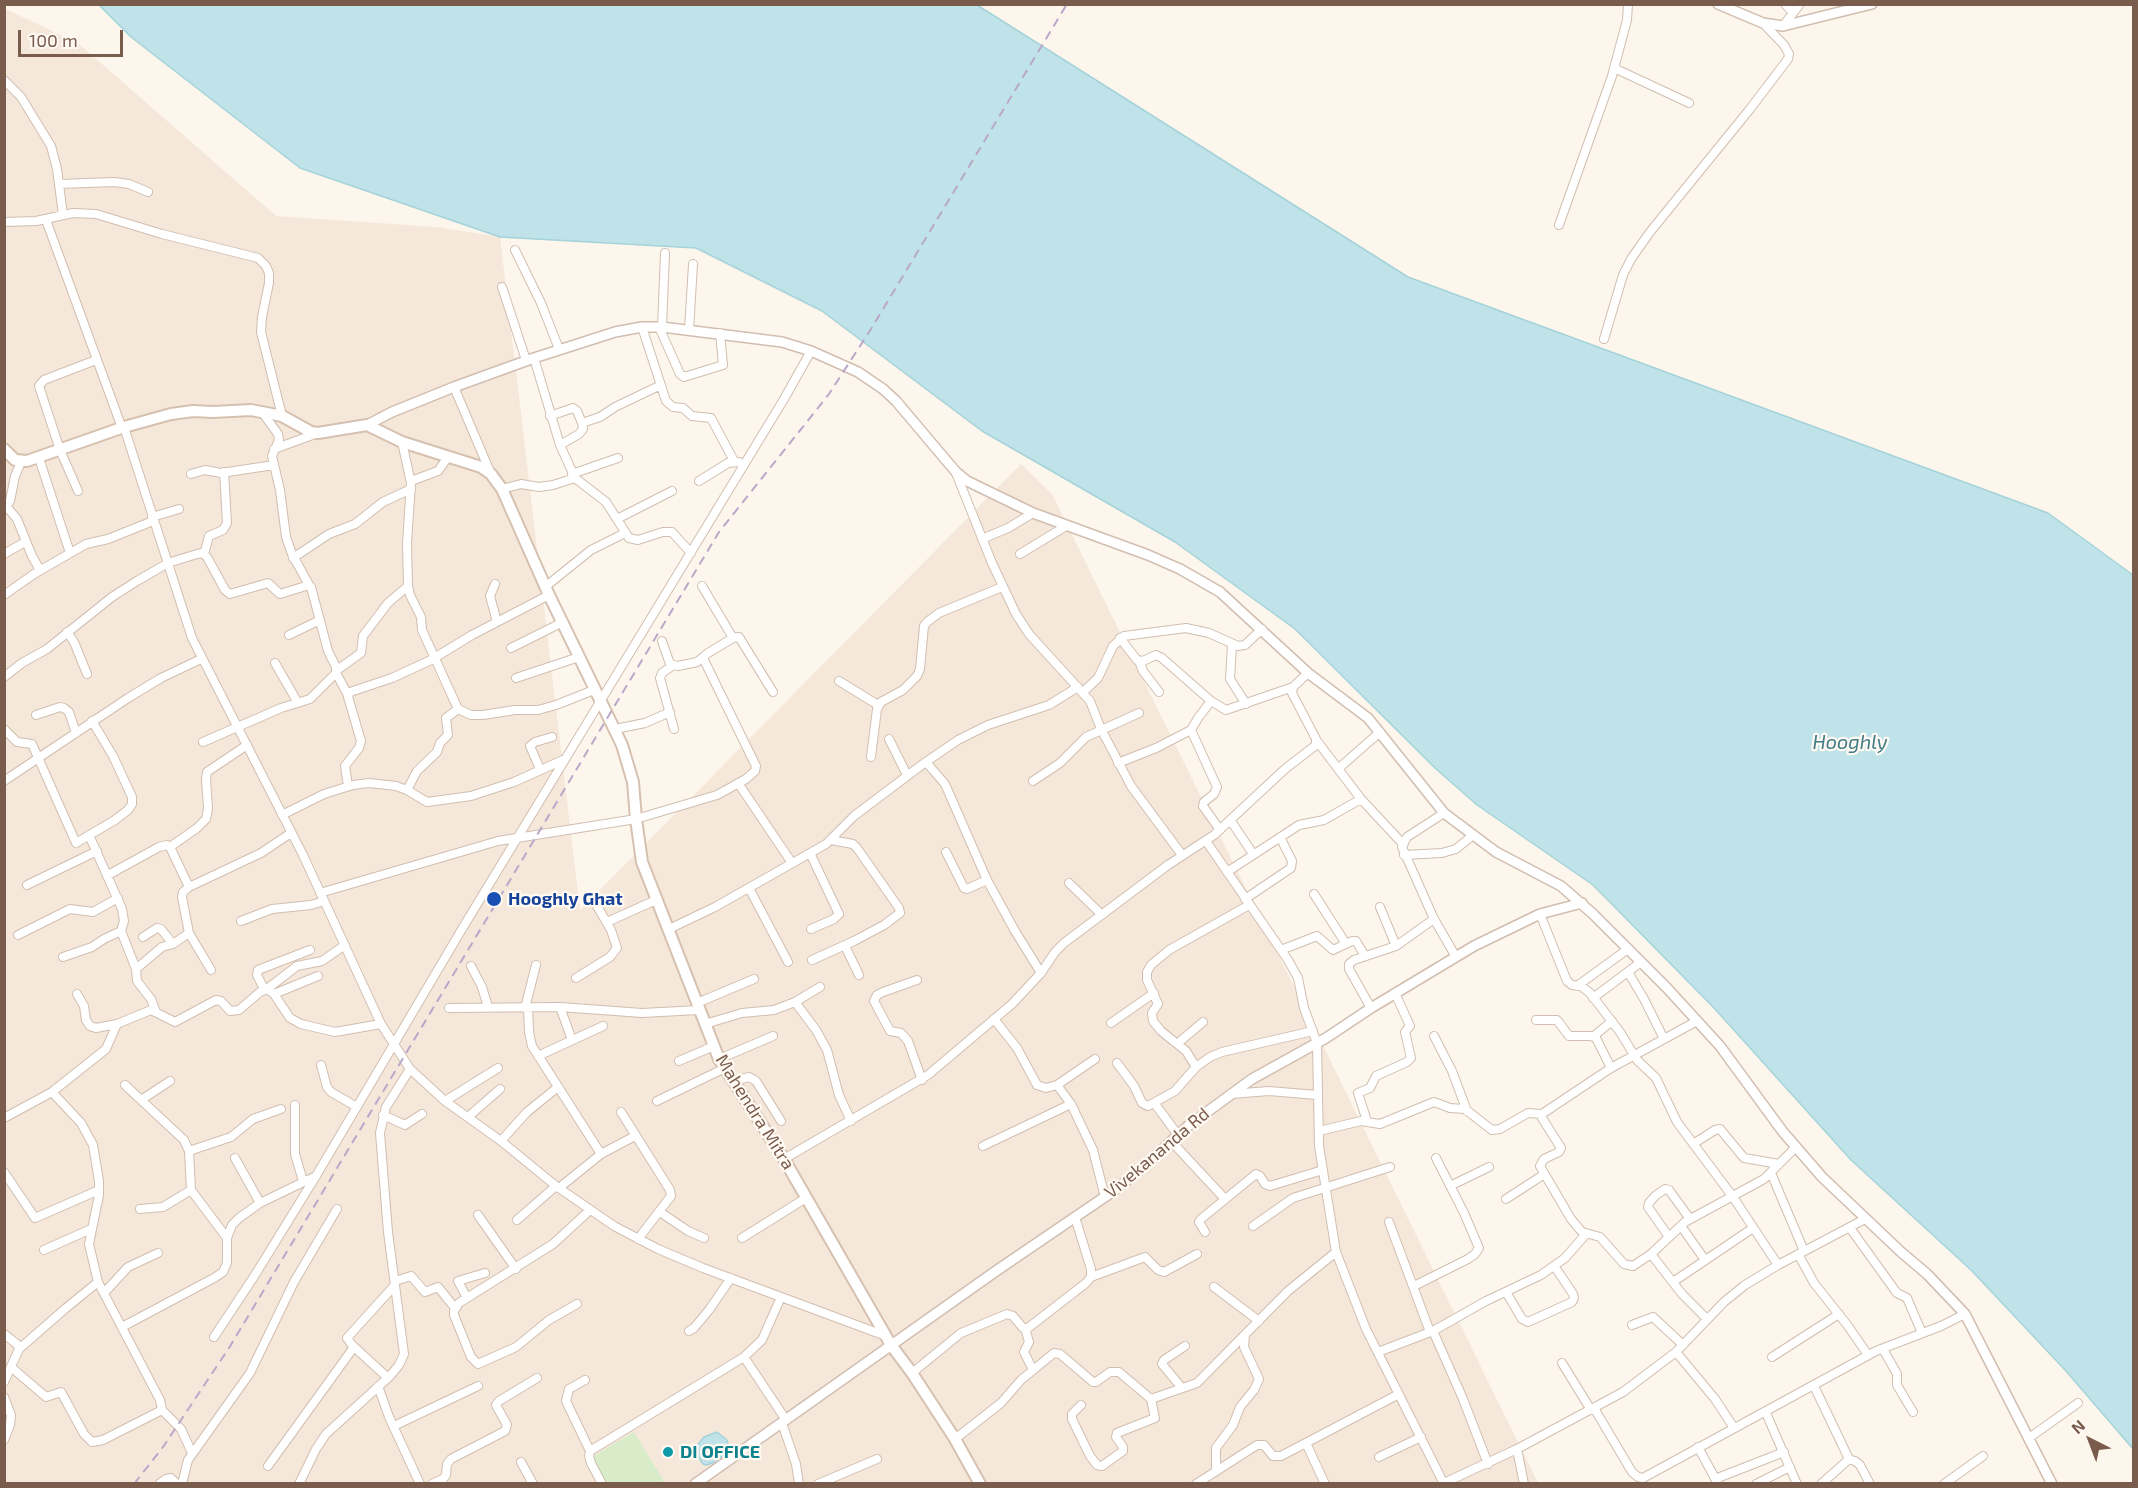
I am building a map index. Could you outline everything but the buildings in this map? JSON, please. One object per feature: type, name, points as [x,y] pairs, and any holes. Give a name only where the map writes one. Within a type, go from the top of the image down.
[{"type":"main road","points":[[4,449],[15,460],[21,462],[39,458],[123,427],[181,412],[261,411],[282,416],[303,429],[318,433],[367,425],[402,442],[481,467],[491,474]]},
{"type":"main road","name":"Mahendra Mitra","points":[[491,474],[502,489],[547,591],[615,729],[627,759],[633,782],[642,862],[722,1063],[784,1159],[840,1253],[888,1341],[955,1439],[980,1484]]},
{"type":"street","points":[[1559,225],[1614,68],[1627,20],[1628,4]]},
{"type":"street","points":[[1718,4],[1763,23],[1783,26],[1872,4]]},
{"type":"street","points":[[1785,4],[1794,13]]},
{"type":"street","points":[[1783,26],[1800,4]]},
{"type":"street","points":[[1604,339],[1623,275],[1631,259],[1788,59],[1789,54],[1784,45],[1763,23]]},
{"type":"street","points":[[1614,68],[1689,103]]},
{"type":"street","points":[[4,80],[21,97],[47,138],[55,159],[63,215]]},
{"type":"street","points":[[59,184],[114,182],[129,184],[148,192]]},
{"type":"street","points":[[4,222],[46,220],[82,212],[96,214],[162,234],[253,256],[262,262],[267,266],[270,283],[261,332],[282,416]]},
{"type":"street","points":[[46,220],[96,360],[123,427],[187,626],[201,659],[238,726],[291,833],[381,1024],[410,1069],[446,1101],[558,1187],[590,1210],[638,1239],[667,1253],[888,1341]]},
{"type":"street","points":[[515,250],[559,349]]},
{"type":"street","points":[[665,253],[661,327],[680,374],[684,377],[723,366],[720,333]]},
{"type":"street","points":[[688,330],[693,264]]},
{"type":"street","points":[[502,287],[574,476],[606,502],[631,539],[638,540],[663,532],[672,532],[691,553]]},
{"type":"street","points":[[642,327],[669,405],[683,408],[692,416],[711,418],[734,461]]},
{"type":"street","points":[[367,425],[392,412],[454,387],[559,349],[615,332],[642,327],[661,327],[782,342],[811,351],[858,372],[883,389],[904,410],[956,472],[984,490],[1066,526],[1119,543],[1190,574],[1220,592],[1308,673],[1359,710],[1380,732],[1444,813],[1496,852],[1561,886],[1582,903],[1697,1021],[1720,1046],[1795,1148],[1822,1177],[1934,1281],[1965,1314],[2052,1484]]},
{"type":"street","points":[[214,1337],[316,1176],[811,351]]},
{"type":"street","points":[[78,491],[60,450],[39,383],[96,360]]},
{"type":"street","points":[[582,423],[604,416],[615,407],[661,385]]},
{"type":"street","points":[[454,387],[491,474]]},
{"type":"street","points":[[550,416],[573,408],[577,411],[582,423],[583,429],[579,435],[560,444]]},
{"type":"street","points":[[261,411],[276,428],[278,434],[279,440],[272,456],[280,490],[286,537],[294,558],[311,587],[328,651],[348,695],[361,741],[359,748],[345,766],[348,786]]},
{"type":"street","points":[[274,449],[318,433]]},
{"type":"street","points":[[402,442],[411,485],[407,543],[408,586],[421,617],[422,630],[458,710],[471,715],[538,710],[594,690]]},
{"type":"street","points":[[294,558],[329,534],[355,524],[383,502],[438,471],[448,457]]},
{"type":"street","points":[[39,458],[70,554]]},
{"type":"street","points":[[502,489],[521,484],[540,487],[553,485],[618,458]]},
{"type":"street","points":[[699,482],[723,465],[734,461],[745,464]]},
{"type":"street","points":[[21,462],[8,489],[10,501],[6,508],[16,519],[40,570]]},
{"type":"street","points":[[191,474],[205,470],[224,472],[274,465]]},
{"type":"street","points":[[224,472],[227,523],[223,530],[209,536],[204,554],[225,590],[230,594],[268,583],[280,594],[309,585]]},
{"type":"street","points":[[956,472],[1002,587],[1024,627],[1095,710],[1101,729],[1131,786],[1182,855]]},
{"type":"street","points":[[617,519],[672,491]]},
{"type":"street","points":[[4,595],[40,570],[86,544],[108,539],[179,509]]},
{"type":"street","points":[[982,539],[1008,528],[1033,513]]},
{"type":"street","points":[[1020,554],[1066,526]]},
{"type":"street","points":[[348,695],[353,690],[392,678],[436,657],[497,622],[547,591],[591,550],[625,532]]},
{"type":"street","points":[[4,554],[25,542]]},
{"type":"street","points":[[4,677],[22,663],[47,649],[112,597],[168,564],[197,554],[204,554]]},
{"type":"street","points":[[495,584],[490,596],[497,622]]},
{"type":"street","points":[[203,742],[314,696],[336,672],[361,653],[363,636],[388,603],[408,586]]},
{"type":"street","points":[[702,586],[733,638]]},
{"type":"street","points":[[871,757],[878,705],[903,690],[917,676],[920,669],[924,626],[927,622],[939,614],[1002,587]]},
{"type":"street","points":[[289,635],[320,620]]},
{"type":"street","points":[[511,648],[563,622]]},
{"type":"street","points":[[669,929],[702,914],[831,840],[854,816],[907,775],[967,735],[1049,705],[1080,690],[1098,678],[1113,646],[1120,638],[1140,633],[1186,628],[1209,633],[1233,645],[1245,645],[1262,629]]},
{"type":"street","points":[[67,632],[74,642],[87,674]]},
{"type":"street","points":[[674,729],[660,678],[662,673],[672,666],[697,662],[733,638],[741,638],[773,692]]},
{"type":"street","points":[[1120,638],[1159,692]]},
{"type":"street","points":[[662,641],[672,666]]},
{"type":"street","points":[[1233,645],[1230,679],[1246,704]]},
{"type":"street","points":[[1138,661],[1156,655],[1162,658],[1211,701],[1226,710],[1293,687],[1308,673]]},
{"type":"street","points":[[516,678],[579,657]]},
{"type":"street","points":[[241,921],[272,909],[311,905],[322,897],[470,849],[519,837],[636,819],[717,795],[753,774],[756,766],[703,658]]},
{"type":"street","points":[[4,781],[92,721],[161,678],[201,659]]},
{"type":"street","points":[[275,663],[298,703]]},
{"type":"street","points":[[839,681],[878,705]]},
{"type":"street","points":[[1293,687],[1294,698],[1317,741],[1361,799],[1402,843],[1404,855],[1434,919],[1456,957]]},
{"type":"street","points":[[1118,763],[1156,748],[1191,730],[1211,701]]},
{"type":"street","points":[[36,715],[60,707],[64,708],[69,712],[76,733]]},
{"type":"street","points":[[407,790],[417,771],[437,752],[440,742],[448,735],[446,718],[458,710]]},
{"type":"street","points":[[615,729],[645,723],[670,712]]},
{"type":"street","points":[[1033,781],[1060,763],[1086,737],[1139,713]]},
{"type":"street","points":[[4,729],[17,742],[32,744],[40,757],[76,843],[128,810],[132,804],[132,797],[113,756],[92,721]]},
{"type":"street","points":[[1191,730],[1217,787],[1215,794],[1203,803],[1203,807],[1220,830]]},
{"type":"street","points":[[1338,769],[1380,732]]},
{"type":"street","points":[[540,770],[530,746],[535,742],[552,737]]},
{"type":"street","points":[[889,739],[907,775]]},
{"type":"street","points":[[784,1159],[922,1080],[1012,1004],[1041,973],[1064,943],[1182,855],[1220,830],[1285,770],[1316,745],[1317,741]]},
{"type":"street","points":[[170,847],[206,819],[207,772],[247,745]]},
{"type":"street","points":[[282,815],[324,794],[348,786],[369,783],[407,790],[427,802],[477,795],[514,782],[566,759]]},
{"type":"street","points":[[926,762],[945,784],[987,880],[1041,973]]},
{"type":"street","points":[[738,783],[792,862]]},
{"type":"street","points":[[1227,872],[1299,825],[1324,820],[1361,799]]},
{"type":"street","points":[[1402,843],[1419,827],[1444,813]]},
{"type":"street","points":[[1231,821],[1253,854]]},
{"type":"street","points":[[211,970],[189,933],[183,892],[261,853],[291,833]]},
{"type":"street","points":[[89,835],[118,898],[124,921],[121,931],[136,969],[137,981],[151,999],[156,1012]]},
{"type":"street","points":[[1404,855],[1442,853],[1456,849],[1473,835]]},
{"type":"street","points":[[1196,1068],[1186,1051],[1161,1031],[1153,1021],[1152,1013],[1158,1004],[1146,976],[1151,965],[1177,945],[1247,902],[1292,866],[1292,861],[1280,837]]},
{"type":"street","points":[[812,960],[845,946],[884,925],[900,911],[857,848],[853,844],[831,840]]},
{"type":"street","points":[[1206,841],[1298,978],[1304,1008],[1317,1043],[1318,1131],[1336,1252],[1357,1309],[1444,1483],[1488,1464],[1637,1384],[1676,1352],[1733,1294],[1778,1265],[1866,1219]]},
{"type":"street","points":[[108,875],[164,845],[170,847],[189,887]]},
{"type":"street","points":[[27,885],[97,850]]},
{"type":"street","points":[[946,852],[965,889],[987,880]]},
{"type":"street","points":[[810,853],[839,914],[834,920],[812,929]]},
{"type":"street","points":[[1069,882],[1102,915]]},
{"type":"street","points":[[749,888],[788,962]]},
{"type":"street","points":[[1314,894],[1346,944]]},
{"type":"street","points":[[18,935],[70,909],[93,912],[118,898]]},
{"type":"street","points":[[576,978],[615,952],[617,944],[593,899]]},
{"type":"street","points":[[607,922],[656,900]]},
{"type":"street","name":"Vivekananda Rd","points":[[695,1484],[784,1422],[888,1341],[1105,1197],[1230,1094],[1269,1068],[1317,1043],[1473,946],[1540,914],[1582,903]]},
{"type":"street","points":[[1380,907],[1396,946]]},
{"type":"street","points":[[1540,914],[1569,983],[1585,989],[1612,1021],[1640,1064],[1656,1077],[1671,1110],[1693,1144],[1733,1197],[1778,1265]]},
{"type":"street","points":[[1371,1008],[1349,966],[1354,960],[1396,946],[1434,919]]},
{"type":"street","points":[[143,937],[157,928],[161,929],[173,944]]},
{"type":"street","points":[[63,957],[92,947],[121,931]]},
{"type":"street","points":[[136,969],[162,947],[173,944],[189,933]]},
{"type":"street","points":[[1281,950],[1314,936],[1320,937],[1332,950],[1356,941],[1365,956]]},
{"type":"street","points":[[77,994],[84,1006],[86,1020],[90,1026],[96,1028],[117,1024],[151,1010],[175,1022],[216,1000],[221,1001],[230,1011],[243,1007],[268,991],[297,966],[322,961],[345,945]]},
{"type":"street","points":[[845,946],[859,975]]},
{"type":"street","points":[[1578,986],[1628,949]]},
{"type":"street","points":[[309,950],[258,970],[257,975],[290,1018],[301,1024],[335,1032],[381,1024]]},
{"type":"street","points":[[1593,998],[1641,962]]},
{"type":"street","points":[[536,965],[527,1008],[529,1040],[601,1154]]},
{"type":"street","points":[[471,966],[482,987],[488,1007]]},
{"type":"street","points":[[1628,972],[1664,1039]]},
{"type":"street","points":[[268,991],[318,976]]},
{"type":"street","points":[[449,1008],[560,1007],[642,1013],[698,1007],[754,979]]},
{"type":"street","points":[[917,980],[877,995],[874,1001],[890,1031],[901,1033],[908,1041],[922,1080]]},
{"type":"street","points":[[705,1024],[750,1012],[774,1010],[795,1002],[820,987]]},
{"type":"street","points":[[1111,1023],[1154,993]]},
{"type":"street","points":[[1367,1121],[1358,1093],[1370,1088],[1376,1076],[1411,1059],[1405,1032],[1410,1026],[1395,993]]},
{"type":"street","points":[[795,1002],[816,1030],[826,1050],[839,1095],[851,1121]]},
{"type":"street","points":[[560,1007],[572,1040]]},
{"type":"street","points":[[994,1019],[1017,1048],[1037,1086],[1046,1088],[1057,1085],[1095,1059]]},
{"type":"street","points":[[1536,1020],[1557,1020],[1569,1036],[1594,1036],[1612,1021]]},
{"type":"street","points":[[1318,1131],[1367,1121],[1380,1124],[1434,1102],[1450,1108],[1463,1108],[1488,1129],[1496,1130],[1528,1113],[1542,1114],[1634,1054],[1697,1021]]},
{"type":"street","points":[[1178,1043],[1203,1022]]},
{"type":"street","points":[[4,1118],[52,1092],[106,1049],[117,1024]]},
{"type":"street","points":[[538,1056],[603,1026]]},
{"type":"street","points":[[1117,1063],[1134,1086],[1142,1103],[1148,1106],[1175,1091],[1196,1068],[1210,1057],[1222,1052],[1313,1031]]},
{"type":"street","points":[[657,1101],[773,1036]]},
{"type":"street","points":[[1434,1036],[1452,1071],[1467,1111]]},
{"type":"street","points":[[1594,1036],[1611,1068]]},
{"type":"street","points":[[679,1061],[714,1046]]},
{"type":"street","points":[[321,1065],[327,1087],[331,1092],[357,1107]]},
{"type":"street","points":[[446,1101],[498,1068]]},
{"type":"street","points":[[299,1484],[326,1434],[388,1378],[399,1365],[404,1354],[388,1232],[380,1133],[383,1115],[410,1069]]},
{"type":"street","points":[[733,1081],[749,1077],[756,1081],[781,1121]]},
{"type":"street","points":[[141,1100],[170,1081]]},
{"type":"street","points":[[125,1085],[184,1140],[189,1151],[190,1190],[227,1238]]},
{"type":"street","points":[[1057,1085],[1071,1104],[1093,1150],[1105,1197]]},
{"type":"street","points":[[501,1141],[527,1112],[558,1087]]},
{"type":"street","points":[[468,1117],[500,1089]]},
{"type":"street","points":[[1230,1094],[1269,1091],[1317,1095]]},
{"type":"street","points":[[52,1092],[81,1123],[93,1145],[99,1190],[89,1244],[98,1282],[160,1401],[162,1410],[181,1429],[192,1453]]},
{"type":"street","points":[[983,1146],[1071,1104]]},
{"type":"street","points":[[1155,1104],[1175,1138],[1225,1199]]},
{"type":"street","points":[[295,1105],[295,1154],[303,1181]]},
{"type":"street","points":[[189,1151],[231,1137],[253,1119],[281,1110]]},
{"type":"street","points":[[621,1112],[670,1190],[671,1196],[638,1239]]},
{"type":"street","points":[[383,1115],[405,1125],[422,1113]]},
{"type":"street","points":[[1542,1114],[1542,1118],[1561,1148],[1559,1152],[1542,1161],[1540,1166],[1544,1174],[1571,1219],[1586,1234],[1600,1237],[1628,1266],[1638,1264],[1690,1219],[1733,1197],[1771,1173],[1795,1148]]},
{"type":"street","points":[[1693,1144],[1720,1129],[1744,1158],[1779,1164]]},
{"type":"street","points":[[517,1220],[601,1154],[635,1136]]},
{"type":"street","points":[[235,1158],[260,1203]]},
{"type":"street","points":[[1414,1286],[1468,1259],[1478,1251],[1479,1244],[1436,1158]]},
{"type":"street","points":[[1253,1226],[1293,1198],[1390,1167]]},
{"type":"street","points":[[1450,1186],[1489,1167]]},
{"type":"street","points":[[1205,1232],[1200,1220],[1257,1174],[1270,1186],[1323,1170]]},
{"type":"street","points":[[4,1172],[35,1218],[99,1190]]},
{"type":"street","points":[[1771,1173],[1814,1284],[1868,1355]]},
{"type":"street","points":[[1506,1199],[1544,1174]]},
{"type":"street","points":[[122,1328],[203,1286],[223,1272],[227,1263],[227,1238],[232,1225],[260,1203],[316,1176]]},
{"type":"street","points":[[1669,1237],[1648,1207],[1655,1196],[1665,1189],[1669,1191],[1690,1219]]},
{"type":"street","points":[[140,1209],[163,1207],[190,1190]]},
{"type":"street","points":[[742,1238],[806,1198]]},
{"type":"street","points":[[182,1484],[185,1467],[192,1453],[250,1373],[294,1282],[337,1209]]},
{"type":"street","points":[[577,1304],[549,1320],[516,1347],[478,1364],[471,1357],[454,1315],[455,1308],[467,1298],[516,1269],[562,1237],[590,1210]]},
{"type":"street","points":[[660,1212],[688,1231],[704,1238]]},
{"type":"street","points":[[478,1215],[516,1269]]},
{"type":"street","points":[[1074,1217],[1091,1276]]},
{"type":"street","points":[[1389,1222],[1488,1464]]},
{"type":"street","points":[[1681,1226],[1705,1260]]},
{"type":"street","points":[[1673,1282],[1753,1228]]},
{"type":"street","points":[[1850,1228],[1897,1293],[1907,1298],[1922,1333]]},
{"type":"street","points":[[44,1250],[91,1229]]},
{"type":"street","points":[[1378,1352],[1432,1331],[1541,1275],[1555,1266],[1586,1234]]},
{"type":"street","points":[[1151,1399],[1200,1380],[1305,1276],[1336,1252]]},
{"type":"street","points":[[104,1293],[128,1267],[158,1253]]},
{"type":"street","points":[[1025,1328],[1035,1324],[1077,1292],[1091,1276],[1145,1257],[1158,1270],[1164,1272],[1197,1254]]},
{"type":"street","points":[[1651,1254],[1688,1301],[1707,1319]]},
{"type":"street","points":[[1506,1292],[1522,1319],[1528,1322],[1572,1302],[1575,1298],[1574,1293],[1555,1266]]},
{"type":"street","points":[[467,1298],[458,1281],[485,1273]]},
{"type":"street","points":[[388,1378],[348,1342],[347,1338],[395,1283],[411,1275],[425,1292],[438,1287],[455,1308]]},
{"type":"street","points":[[689,1331],[709,1310],[731,1278]]},
{"type":"street","points":[[5,1379],[19,1349],[98,1282]]},
{"type":"street","points":[[1214,1287],[1259,1320]]},
{"type":"street","points":[[602,1484],[591,1463],[589,1456],[591,1451],[744,1357],[762,1340],[781,1297]]},
{"type":"street","points":[[912,1373],[961,1333],[1006,1314],[1013,1316],[1025,1328],[1029,1342],[1024,1352],[1033,1370]]},
{"type":"street","points":[[1772,1357],[1839,1314]]},
{"type":"street","points":[[1562,1363],[1632,1472],[1638,1477],[1652,1480],[1698,1447],[1766,1413],[1868,1355],[1965,1314]]},
{"type":"street","points":[[1632,1325],[1653,1317],[1683,1345]]},
{"type":"street","points":[[4,1334],[18,1345],[19,1349]]},
{"type":"street","points":[[1216,1471],[1216,1448],[1233,1425],[1240,1407],[1254,1390],[1259,1379],[1244,1347],[1245,1335]]},
{"type":"street","points":[[1181,1387],[1162,1364],[1164,1360],[1185,1346]]},
{"type":"street","points":[[268,1466],[354,1347]]},
{"type":"street","points":[[1883,1348],[1897,1374],[1897,1385],[1912,1412]]},
{"type":"street","points":[[1676,1352],[1715,1399],[1734,1428]]},
{"type":"street","points":[[955,1439],[1001,1403],[1021,1380],[1057,1353],[1093,1382],[1116,1371],[1123,1375],[1151,1399],[1156,1415],[1155,1418],[1119,1432],[1116,1437],[1123,1451],[1102,1466],[1096,1465],[1090,1456],[1072,1419],[1072,1414],[1081,1405]]},
{"type":"street","points":[[744,1357],[784,1422],[799,1484]]},
{"type":"street","points":[[11,1367],[46,1397],[61,1392],[84,1434],[92,1442],[103,1440],[162,1410]]},
{"type":"street","points":[[432,1484],[443,1479],[446,1475],[447,1464],[451,1459],[505,1431],[507,1425],[496,1406],[498,1401],[537,1378]]},
{"type":"street","points":[[585,1380],[568,1389],[566,1401],[591,1451]]},
{"type":"street","points":[[378,1386],[420,1484]]},
{"type":"street","points":[[394,1426],[478,1386]]},
{"type":"street","points":[[1814,1386],[1847,1453],[1848,1460]]},
{"type":"street","points":[[1196,1484],[1257,1445],[1264,1446],[1276,1457],[1399,1394]]},
{"type":"street","points":[[4,1397],[11,1415],[4,1440]]},
{"type":"street","points":[[2029,1438],[2078,1403]]},
{"type":"street","points":[[1766,1413],[1797,1484]]},
{"type":"street","points":[[1379,1456],[1421,1437]]},
{"type":"street","points":[[1306,1443],[1321,1482]]},
{"type":"street","points":[[1698,1447],[1716,1481],[1784,1452]]},
{"type":"street","points":[[1517,1449],[1524,1484]]},
{"type":"street","points":[[1944,1484],[1983,1456]]},
{"type":"street","points":[[818,1484],[841,1479],[877,1459]]},
{"type":"street","points":[[1821,1484],[1848,1460],[1860,1465],[1870,1484]]},
{"type":"street","points":[[521,1462],[533,1484]]},
{"type":"street","points":[[1755,1484],[1790,1467]]},
{"type":"street","points":[[159,1484],[171,1478],[177,1484]]},
{"type":"shaded area","points":[[4,8],[79,44],[276,216],[436,227],[500,237],[580,910],[1021,464],[1052,494],[1538,1483],[5,1483]]},
{"type":"green space","points":[[634,1432],[665,1483],[603,1483],[592,1459]]},
{"type":"water","name":"Hooghly","points":[[99,5],[977,5],[1408,277],[2048,513],[2133,575],[2133,1449],[2066,1371],[1971,1270],[1851,1160],[1714,1008],[1593,885],[1477,805],[1435,768],[1295,629],[1175,542],[982,431],[822,311],[696,248],[500,237],[300,168],[131,37]]},
{"type":"water","points":[[717,1432],[727,1440],[729,1449],[716,1462],[703,1464],[695,1448],[704,1437]]},
{"type":"railway","points":[[134,1484],[163,1447],[229,1348],[719,532],[829,394],[871,329],[1067,4]]},
{"type":"place","name":"Hooghly Ghat","points":[[494,899]]},
{"type":"place","name":"DI OFFICE","points":[[668,1452]]}]
